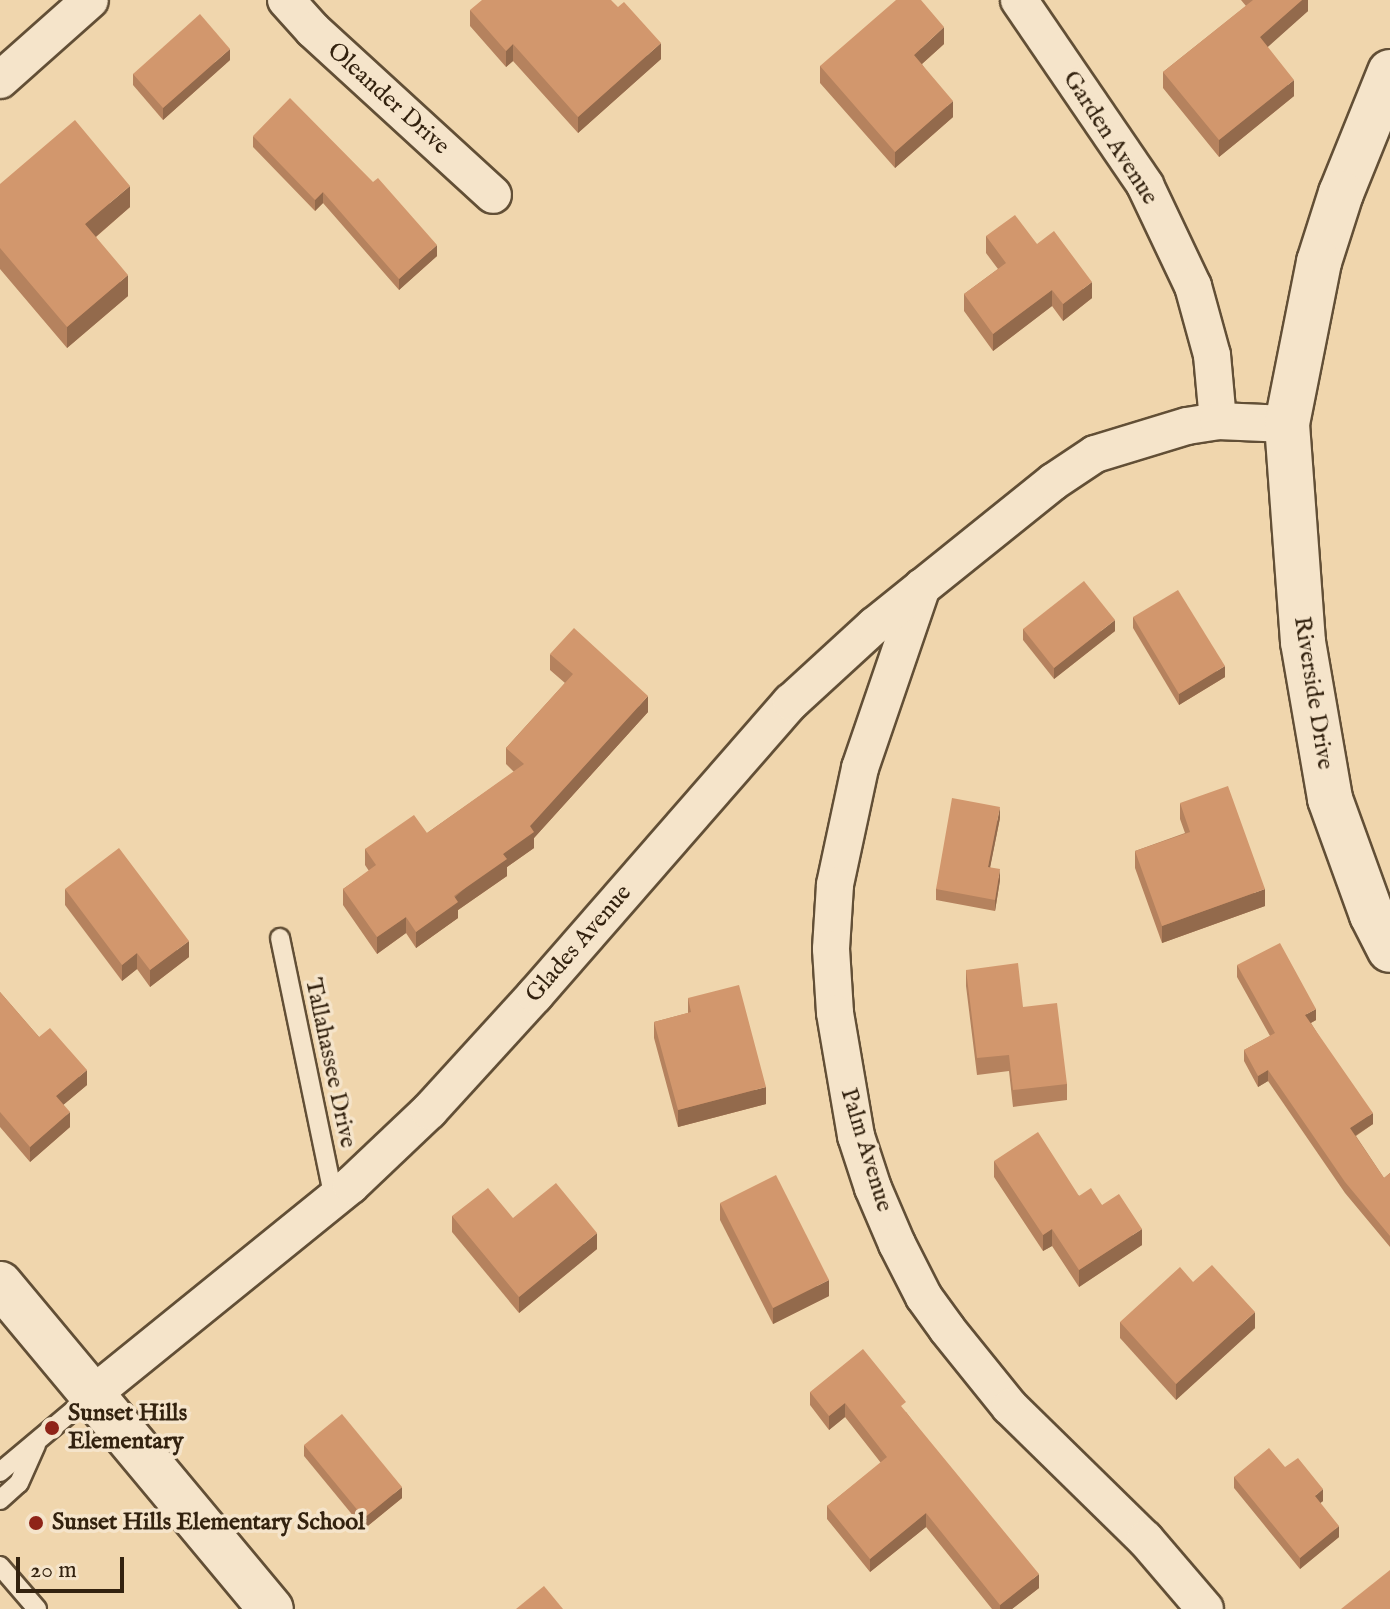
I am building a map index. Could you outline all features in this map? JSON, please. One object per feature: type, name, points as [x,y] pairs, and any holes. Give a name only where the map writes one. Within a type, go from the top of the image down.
[{"type":"street","points":[[0,80],[90,0]]},
{"type":"street","name":"Oleander Drive","points":[[286,0],[313,30],[493,195]]},
{"type":"street","name":"Garden Avenue","points":[[1019,0],[1145,185],[1193,286],[1212,355],[1218,421]]},
{"type":"street","name":"Riverside Drive","points":[[1390,72],[1341,193],[1319,262],[1287,424],[1303,642],[1330,799],[1372,915],[1390,950]]},
{"type":"street","points":[[1218,421],[1287,424]]},
{"type":"street","name":"Glades Avenue","points":[[93,1394],[334,1198],[429,1111],[791,702],[874,626],[1053,482],[1095,454],[1143,437],[1218,421]]},
{"type":"street","name":"Palm Avenue","points":[[922,587],[860,768],[835,885],[831,949],[835,1013],[856,1136],[873,1188],[924,1297],[975,1367],[1010,1407],[1145,1539],[1205,1609]]},
{"type":"street","points":[[0,1284],[271,1609]]},
{"type":"lane","name":"Tallahassee Drive","points":[[280,938],[334,1198]]},
{"type":"lane","points":[[0,1472],[93,1394]]},
{"type":"lane","points":[[0,1500],[19,1483],[39,1439]]},
{"type":"lane","points":[[0,1566],[37,1609]]},
{"type":"building","points":[[482,0],[611,0],[618,7],[624,2],[661,43],[578,117],[513,44],[506,51],[470,10]]},
{"type":"building","points":[[896,0],[921,0],[944,27],[914,55],[953,101],[895,152],[820,66]]},
{"type":"building","points":[[1253,0],[1302,0],[1260,37],[1294,80],[1219,140],[1163,72]]},
{"type":"building","points":[[200,14],[230,49],[163,108],[133,74]]},
{"type":"building","points":[[290,98],[373,182],[378,178],[437,245],[399,279],[323,192],[315,200],[253,136]]},
{"type":"building","points":[[75,120],[130,186],[85,224],[128,275],[67,327],[0,248],[0,184]]},
{"type":"building","points":[[1015,215],[1037,244],[1054,231],[1092,282],[1063,304],[1052,290],[993,334],[964,294],[1006,263],[986,236]]},
{"type":"building","points":[[1084,581],[1115,620],[1054,668],[1023,629]]},
{"type":"building","points":[[1178,590],[1225,666],[1179,694],[1133,617]]},
{"type":"building","points":[[574,628],[648,696],[530,826],[534,832],[503,854],[507,859],[454,896],[458,902],[416,932],[406,917],[377,937],[343,889],[376,865],[365,849],[414,815],[427,833],[524,764],[506,748],[573,674],[550,654]]},
{"type":"building","points":[[1228,786],[1265,889],[1162,926],[1135,851],[1190,832],[1180,803]]},
{"type":"building","points":[[952,798],[1000,807],[988,867],[1000,869],[995,900],[936,889]]},
{"type":"building","points":[[119,848],[189,941],[150,970],[137,953],[122,965],[65,889]]},
{"type":"building","points":[[1280,943],[1316,1009],[1305,1015],[1373,1113],[1350,1128],[1384,1178],[1390,1173],[1390,1236],[1345,1182],[1268,1070],[1258,1076],[1244,1050],[1275,1033],[1237,965]]},
{"type":"building","points":[[1018,963],[1023,1007],[1057,1003],[1067,1084],[1013,1090],[1009,1055],[977,1058],[966,970]]},
{"type":"building","points":[[739,985],[766,1087],[678,1110],[654,1022],[691,1012],[688,998]]},
{"type":"building","points":[[0,992],[39,1037],[50,1028],[87,1070],[56,1096],[70,1112],[30,1147],[0,1112]]},
{"type":"building","points":[[1038,1132],[1079,1196],[1091,1188],[1102,1205],[1119,1194],[1142,1229],[1079,1270],[1052,1229],[1043,1235],[994,1161]]},
{"type":"building","points":[[776,1175],[829,1280],[773,1308],[720,1203]]},
{"type":"building","points":[[556,1183],[597,1233],[519,1297],[452,1216],[488,1188],[513,1218]]},
{"type":"building","points":[[1212,1265],[1255,1312],[1176,1384],[1120,1322],[1180,1267],[1193,1282]]},
{"type":"building","points":[[863,1349],[906,1402],[901,1406],[1039,1574],[1000,1605],[926,1513],[870,1559],[827,1506],[887,1457],[845,1403],[829,1416],[810,1392]]},
{"type":"building","points":[[342,1414],[402,1487],[364,1518],[304,1445]]},
{"type":"building","points":[[1269,1448],[1285,1467],[1298,1458],[1323,1489],[1315,1496],[1339,1526],[1300,1558],[1234,1477]]},
{"type":"building","points":[[1390,1570],[1390,1609],[1341,1609]]},
{"type":"building","points":[[544,1586],[563,1609],[516,1609]]},
{"type":"place","name":"Sunset Hills Elementary","points":[[52,1428]]},
{"type":"place","name":"Sunset Hills Elementary School","points":[[36,1523]]}]
